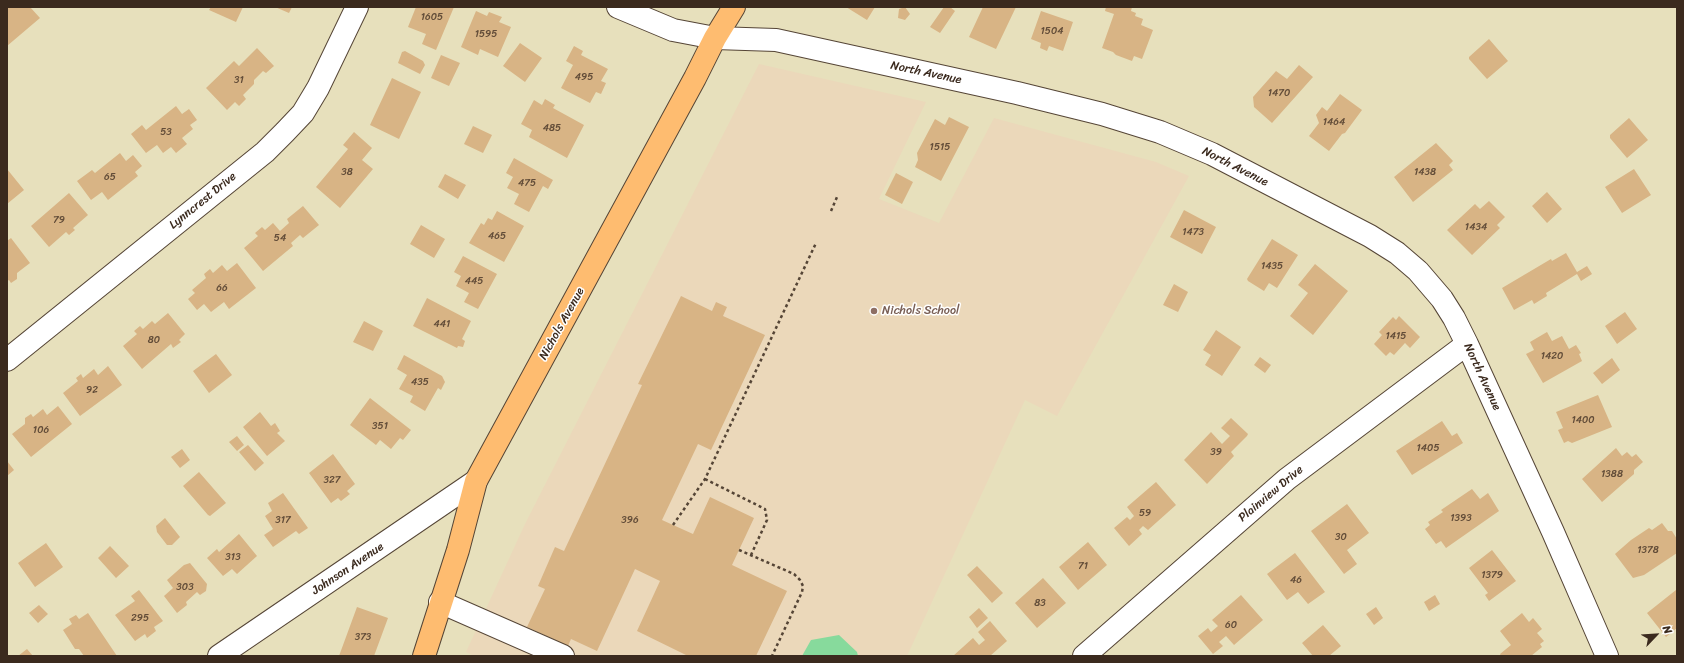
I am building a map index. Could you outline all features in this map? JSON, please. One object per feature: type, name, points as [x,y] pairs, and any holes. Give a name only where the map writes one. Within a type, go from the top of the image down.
[{"type":"main road","name":"Nichols Avenue","points":[[424,656],[440,602],[458,550],[476,481],[695,78],[715,38],[734,7]]},
{"type":"street","name":"Lynncrest Drive","points":[[7,360],[264,152],[285,132],[303,112],[318,88],[356,7]]},
{"type":"street","name":"North Avenue","points":[[618,7],[673,30],[715,38],[780,41],[1017,93],[1102,114],[1160,132],[1212,154],[1370,236],[1397,252],[1418,271],[1442,298],[1467,344],[1553,532],[1607,656]]},
{"type":"street","name":"Plainview Drive","points":[[1084,656],[1287,479],[1467,344]]},
{"type":"street","name":"Johnson Avenue","points":[[219,656],[476,481]]},
{"type":"street","points":[[440,602],[563,656]]},
{"type":"path","points":[[831,211],[837,197]]},
{"type":"path","points":[[672,525],[705,479],[816,242]]},
{"type":"path","points":[[705,479],[765,509],[768,520],[751,555]]},
{"type":"path","points":[[739,550],[794,574],[803,586],[802,592],[772,656]]},
{"type":"shaded area","name":"Nichols School","points":[[759,64],[926,102],[879,199],[939,223],[994,118],[1156,162],[1189,176],[1057,416],[1025,400],[907,656],[474,656],[466,652],[525,524]]},
{"type":"green space","points":[[839,635],[857,652],[858,656],[802,656],[811,640]]},
{"type":"building","points":[[7,7],[30,7],[40,18],[7,46]]},
{"type":"building","points":[[211,7],[243,7],[236,22],[209,10]]},
{"type":"building","points":[[275,7],[292,7],[289,13]]},
{"type":"building","points":[[416,7],[454,7],[436,50],[422,44],[426,34],[408,27]]},
{"type":"building","points":[[846,7],[875,7],[867,20]]},
{"type":"building","points":[[905,7],[910,14],[905,20],[898,18],[899,9]]},
{"type":"building","points":[[944,7],[950,7],[955,11],[940,33],[930,27]]},
{"type":"building","points":[[983,7],[1016,7],[996,49],[969,37]]},
{"type":"building","points":[[1106,7],[1132,7],[1131,11],[1136,13],[1135,16],[1143,19],[1141,25],[1153,30],[1142,59],[1134,56],[1132,61],[1102,48],[1114,14],[1105,11]]},
{"type":"building","points":[[476,11],[487,16],[489,12],[502,17],[499,22],[511,27],[498,57],[480,49],[478,55],[461,47]]},
{"type":"building","points":[[1041,11],[1073,22],[1063,51],[1049,46],[1047,51],[1040,48],[1041,43],[1031,39]]},
{"type":"building","points":[[1489,39],[1508,61],[1487,79],[1469,59],[1469,57]]},
{"type":"building","points":[[520,43],[542,58],[525,82],[503,66]]},
{"type":"building","points":[[574,46],[583,51],[581,55],[608,69],[601,81],[606,83],[601,94],[596,92],[590,103],[561,88],[573,65],[566,61]]},
{"type":"building","points":[[257,48],[274,66],[266,73],[263,71],[254,80],[254,84],[243,95],[246,99],[239,106],[235,102],[227,110],[206,88],[234,61],[239,66]]},
{"type":"building","points":[[405,51],[423,61],[425,65],[420,74],[398,63],[402,52]]},
{"type":"building","points":[[441,55],[460,63],[449,86],[431,78]]},
{"type":"building","points":[[1299,65],[1313,77],[1272,123],[1254,107],[1253,97],[1276,71],[1287,79]]},
{"type":"building","points":[[392,78],[421,92],[399,139],[370,125]]},
{"type":"building","points":[[1340,94],[1362,110],[1329,151],[1309,136],[1319,123],[1316,115],[1322,107],[1327,111]]},
{"type":"building","points":[[545,99],[555,105],[553,108],[584,125],[567,158],[529,137],[532,130],[521,124],[534,100],[542,105]]},
{"type":"building","points":[[176,106],[182,114],[189,109],[197,120],[190,125],[193,129],[182,138],[187,144],[176,153],[171,147],[163,153],[157,145],[146,153],[131,134],[142,125],[146,130]]},
{"type":"building","points":[[949,117],[969,127],[941,181],[915,167],[918,160],[917,153],[935,119],[945,125]]},
{"type":"building","points":[[1629,118],[1648,140],[1627,158],[1610,138],[1610,135]]},
{"type":"building","points":[[473,126],[492,135],[483,153],[464,144]]},
{"type":"building","points":[[354,132],[372,148],[362,160],[373,169],[340,208],[316,187],[348,149],[343,145]]},
{"type":"building","points":[[1436,143],[1453,161],[1449,165],[1453,170],[1413,202],[1394,177]]},
{"type":"building","points":[[120,153],[126,161],[133,155],[142,166],[135,172],[138,176],[108,200],[102,192],[91,200],[77,181],[92,170],[95,173]]},
{"type":"building","points":[[514,158],[553,180],[548,189],[543,186],[529,212],[514,204],[519,194],[507,188],[513,177],[506,173]]},
{"type":"building","points":[[7,169],[24,190],[7,204]]},
{"type":"building","points":[[1634,169],[1651,195],[1622,213],[1605,187]]},
{"type":"building","points":[[896,173],[913,182],[902,204],[885,195]]},
{"type":"building","points":[[445,174],[466,185],[458,199],[438,187]]},
{"type":"building","points":[[1547,192],[1562,209],[1547,223],[1532,206]]},
{"type":"building","points":[[69,193],[88,215],[73,228],[75,230],[69,235],[66,232],[49,247],[31,226]]},
{"type":"building","points":[[1489,201],[1505,217],[1497,225],[1500,228],[1472,255],[1447,230],[1475,204],[1480,209]]},
{"type":"building","points":[[303,206],[319,225],[303,238],[300,235],[291,243],[293,246],[263,271],[244,248],[258,236],[255,233],[262,227],[265,230],[273,223],[280,231],[289,223],[287,219]]},
{"type":"building","points":[[1184,210],[1216,227],[1202,254],[1170,237]]},
{"type":"building","points":[[497,211],[524,226],[504,262],[469,243],[481,223],[484,225],[488,218],[492,220]]},
{"type":"building","points":[[421,225],[445,239],[434,258],[410,244]]},
{"type":"building","points":[[11,238],[30,263],[17,273],[17,279],[11,283],[9,280],[7,281],[7,241]]},
{"type":"building","points":[[1272,239],[1298,255],[1277,288],[1269,283],[1264,291],[1247,279]]},
{"type":"building","points":[[1566,253],[1577,272],[1587,266],[1592,274],[1581,281],[1577,274],[1546,293],[1547,296],[1534,304],[1532,300],[1514,310],[1502,288],[1551,259],[1552,261]]},
{"type":"building","points":[[463,256],[497,274],[478,309],[464,302],[469,293],[456,286],[461,276],[454,272]]},
{"type":"building","points":[[237,263],[256,288],[229,309],[224,302],[211,312],[204,304],[197,310],[188,299],[195,293],[192,290],[206,278],[204,274],[210,269],[213,273],[222,265],[227,271]]},
{"type":"building","points":[[1315,264],[1348,291],[1313,335],[1290,316],[1308,293],[1298,285]]},
{"type":"building","points":[[1174,284],[1188,292],[1178,312],[1163,305]]},
{"type":"building","points":[[681,296],[712,311],[716,302],[727,307],[723,316],[765,335],[711,450],[698,444],[662,520],[693,534],[710,497],[754,518],[732,565],[787,591],[756,656],[688,656],[637,631],[660,581],[635,569],[597,651],[571,639],[568,646],[527,627],[545,589],[538,586],[555,547],[564,551],[642,385],[638,384]]},
{"type":"building","points":[[427,298],[471,321],[462,339],[465,341],[463,347],[458,346],[457,348],[413,326]]},
{"type":"building","points":[[1625,312],[1637,329],[1617,344],[1605,326]]},
{"type":"building","points":[[168,313],[185,334],[179,340],[181,342],[173,348],[171,344],[142,369],[123,346],[137,334],[134,331],[140,326],[143,329],[152,321],[155,324]]},
{"type":"building","points":[[1399,316],[1420,337],[1410,348],[1405,343],[1394,355],[1390,352],[1386,356],[1374,344],[1382,335],[1379,332],[1393,317],[1396,320]]},
{"type":"building","points":[[364,321],[383,331],[373,351],[353,342]]},
{"type":"building","points":[[1216,330],[1241,347],[1222,376],[1205,365],[1211,355],[1203,350]]},
{"type":"building","points":[[1547,332],[1552,341],[1562,336],[1569,349],[1576,345],[1581,353],[1579,354],[1582,361],[1543,383],[1526,354],[1534,350],[1530,342]]},
{"type":"building","points":[[216,354],[232,375],[209,393],[193,371]]},
{"type":"building","points":[[404,355],[442,376],[445,382],[441,390],[438,388],[425,411],[410,402],[413,396],[399,389],[407,375],[397,369]]},
{"type":"building","points":[[1260,357],[1271,365],[1265,373],[1254,365]]},
{"type":"building","points":[[1612,358],[1620,370],[1602,384],[1593,373]]},
{"type":"building","points":[[108,366],[122,385],[80,416],[63,393],[78,381],[76,378],[81,374],[83,378],[94,369],[98,375]]},
{"type":"building","points":[[1598,395],[1612,427],[1572,443],[1568,441],[1564,443],[1558,430],[1563,428],[1556,412]]},
{"type":"building","points":[[370,398],[411,430],[403,440],[400,438],[391,449],[380,440],[376,445],[350,425]]},
{"type":"building","points":[[58,406],[72,424],[31,457],[12,434],[25,424],[25,418],[31,414],[33,417],[43,409],[47,415]]},
{"type":"building","points":[[260,412],[271,426],[275,423],[280,431],[277,433],[285,441],[267,456],[243,427]]},
{"type":"building","points":[[1231,418],[1248,434],[1231,452],[1234,456],[1207,484],[1184,460],[1211,432],[1222,444],[1230,436],[1221,428]]},
{"type":"building","points":[[1442,421],[1452,436],[1457,433],[1463,443],[1412,475],[1396,451]]},
{"type":"building","points":[[237,436],[244,445],[237,451],[229,442]]},
{"type":"building","points":[[248,445],[264,463],[255,471],[239,452]]},
{"type":"building","points":[[1616,448],[1622,456],[1627,452],[1632,457],[1636,454],[1643,462],[1634,470],[1634,474],[1602,502],[1582,479]]},
{"type":"building","points":[[182,449],[190,460],[180,468],[171,457]]},
{"type":"building","points":[[333,454],[355,484],[347,491],[350,494],[341,501],[338,498],[331,503],[309,473]]},
{"type":"building","points":[[7,461],[14,470],[7,476]]},
{"type":"building","points":[[199,472],[226,503],[210,516],[183,486]]},
{"type":"building","points":[[1156,482],[1176,505],[1148,530],[1143,526],[1139,530],[1142,534],[1129,546],[1114,528],[1127,517],[1130,520],[1134,516],[1127,507]]},
{"type":"building","points":[[1472,489],[1480,499],[1488,493],[1499,511],[1446,548],[1441,541],[1436,544],[1425,529],[1430,525],[1428,522],[1443,512],[1441,510]]},
{"type":"building","points":[[283,493],[308,528],[299,534],[296,531],[273,547],[264,535],[273,529],[265,516],[272,511],[268,503]]},
{"type":"building","points":[[1347,504],[1369,533],[1347,550],[1357,564],[1344,574],[1311,531]]},
{"type":"building","points":[[165,518],[180,537],[172,545],[167,545],[157,532],[156,526]]},
{"type":"building","points":[[1662,523],[1668,531],[1672,531],[1677,539],[1677,553],[1644,575],[1633,578],[1615,554],[1631,540],[1649,528],[1652,530]]},
{"type":"building","points":[[239,534],[257,556],[237,574],[232,569],[223,576],[207,558],[217,549],[219,552]]},
{"type":"building","points":[[1088,542],[1107,565],[1078,590],[1059,567]]},
{"type":"building","points":[[46,543],[63,567],[35,587],[18,563]]},
{"type":"building","points":[[110,546],[129,566],[116,578],[98,558]]},
{"type":"building","points":[[1492,550],[1516,581],[1489,601],[1485,595],[1488,593],[1469,568]]},
{"type":"building","points":[[1295,553],[1325,592],[1308,604],[1298,592],[1287,600],[1267,574]]},
{"type":"building","points":[[190,563],[207,584],[206,591],[200,595],[197,592],[186,602],[187,605],[177,613],[164,596],[173,588],[167,580],[184,565]]},
{"type":"building","points":[[977,566],[1003,593],[992,603],[967,575]]},
{"type":"building","points":[[1043,578],[1066,603],[1037,628],[1015,603]]},
{"type":"building","points":[[139,590],[163,621],[154,627],[156,631],[147,638],[145,634],[135,641],[115,615],[135,601],[131,596]]},
{"type":"building","points":[[1676,590],[1677,628],[1666,637],[1647,613]]},
{"type":"building","points":[[1241,595],[1263,620],[1234,645],[1226,636],[1219,642],[1223,646],[1213,654],[1198,636],[1208,628],[1211,632],[1218,626],[1212,620]]},
{"type":"building","points":[[1435,595],[1440,604],[1429,611],[1424,602]]},
{"type":"building","points":[[39,605],[48,614],[38,623],[29,613]]},
{"type":"building","points":[[357,607],[388,618],[374,656],[339,656]]},
{"type":"building","points":[[1376,607],[1383,618],[1374,625],[1366,614]]},
{"type":"building","points":[[979,608],[988,618],[977,628],[969,617]]},
{"type":"building","points":[[88,613],[117,656],[84,656],[79,649],[75,649],[63,630],[72,624],[69,619],[76,615],[79,619]]},
{"type":"building","points":[[1522,613],[1529,622],[1533,618],[1542,629],[1537,633],[1544,641],[1540,644],[1542,647],[1531,656],[1501,656],[1500,654],[1511,645],[1500,631]]},
{"type":"building","points":[[990,621],[1007,641],[990,656],[953,656],[973,638],[979,645],[985,640],[978,632]]},
{"type":"building","points":[[1323,625],[1341,646],[1329,656],[1313,656],[1302,643]]},
{"type":"building","points":[[27,649],[33,656],[18,656]]},
{"type":"place","name":"Nichols School","points":[[874,311]]}]
